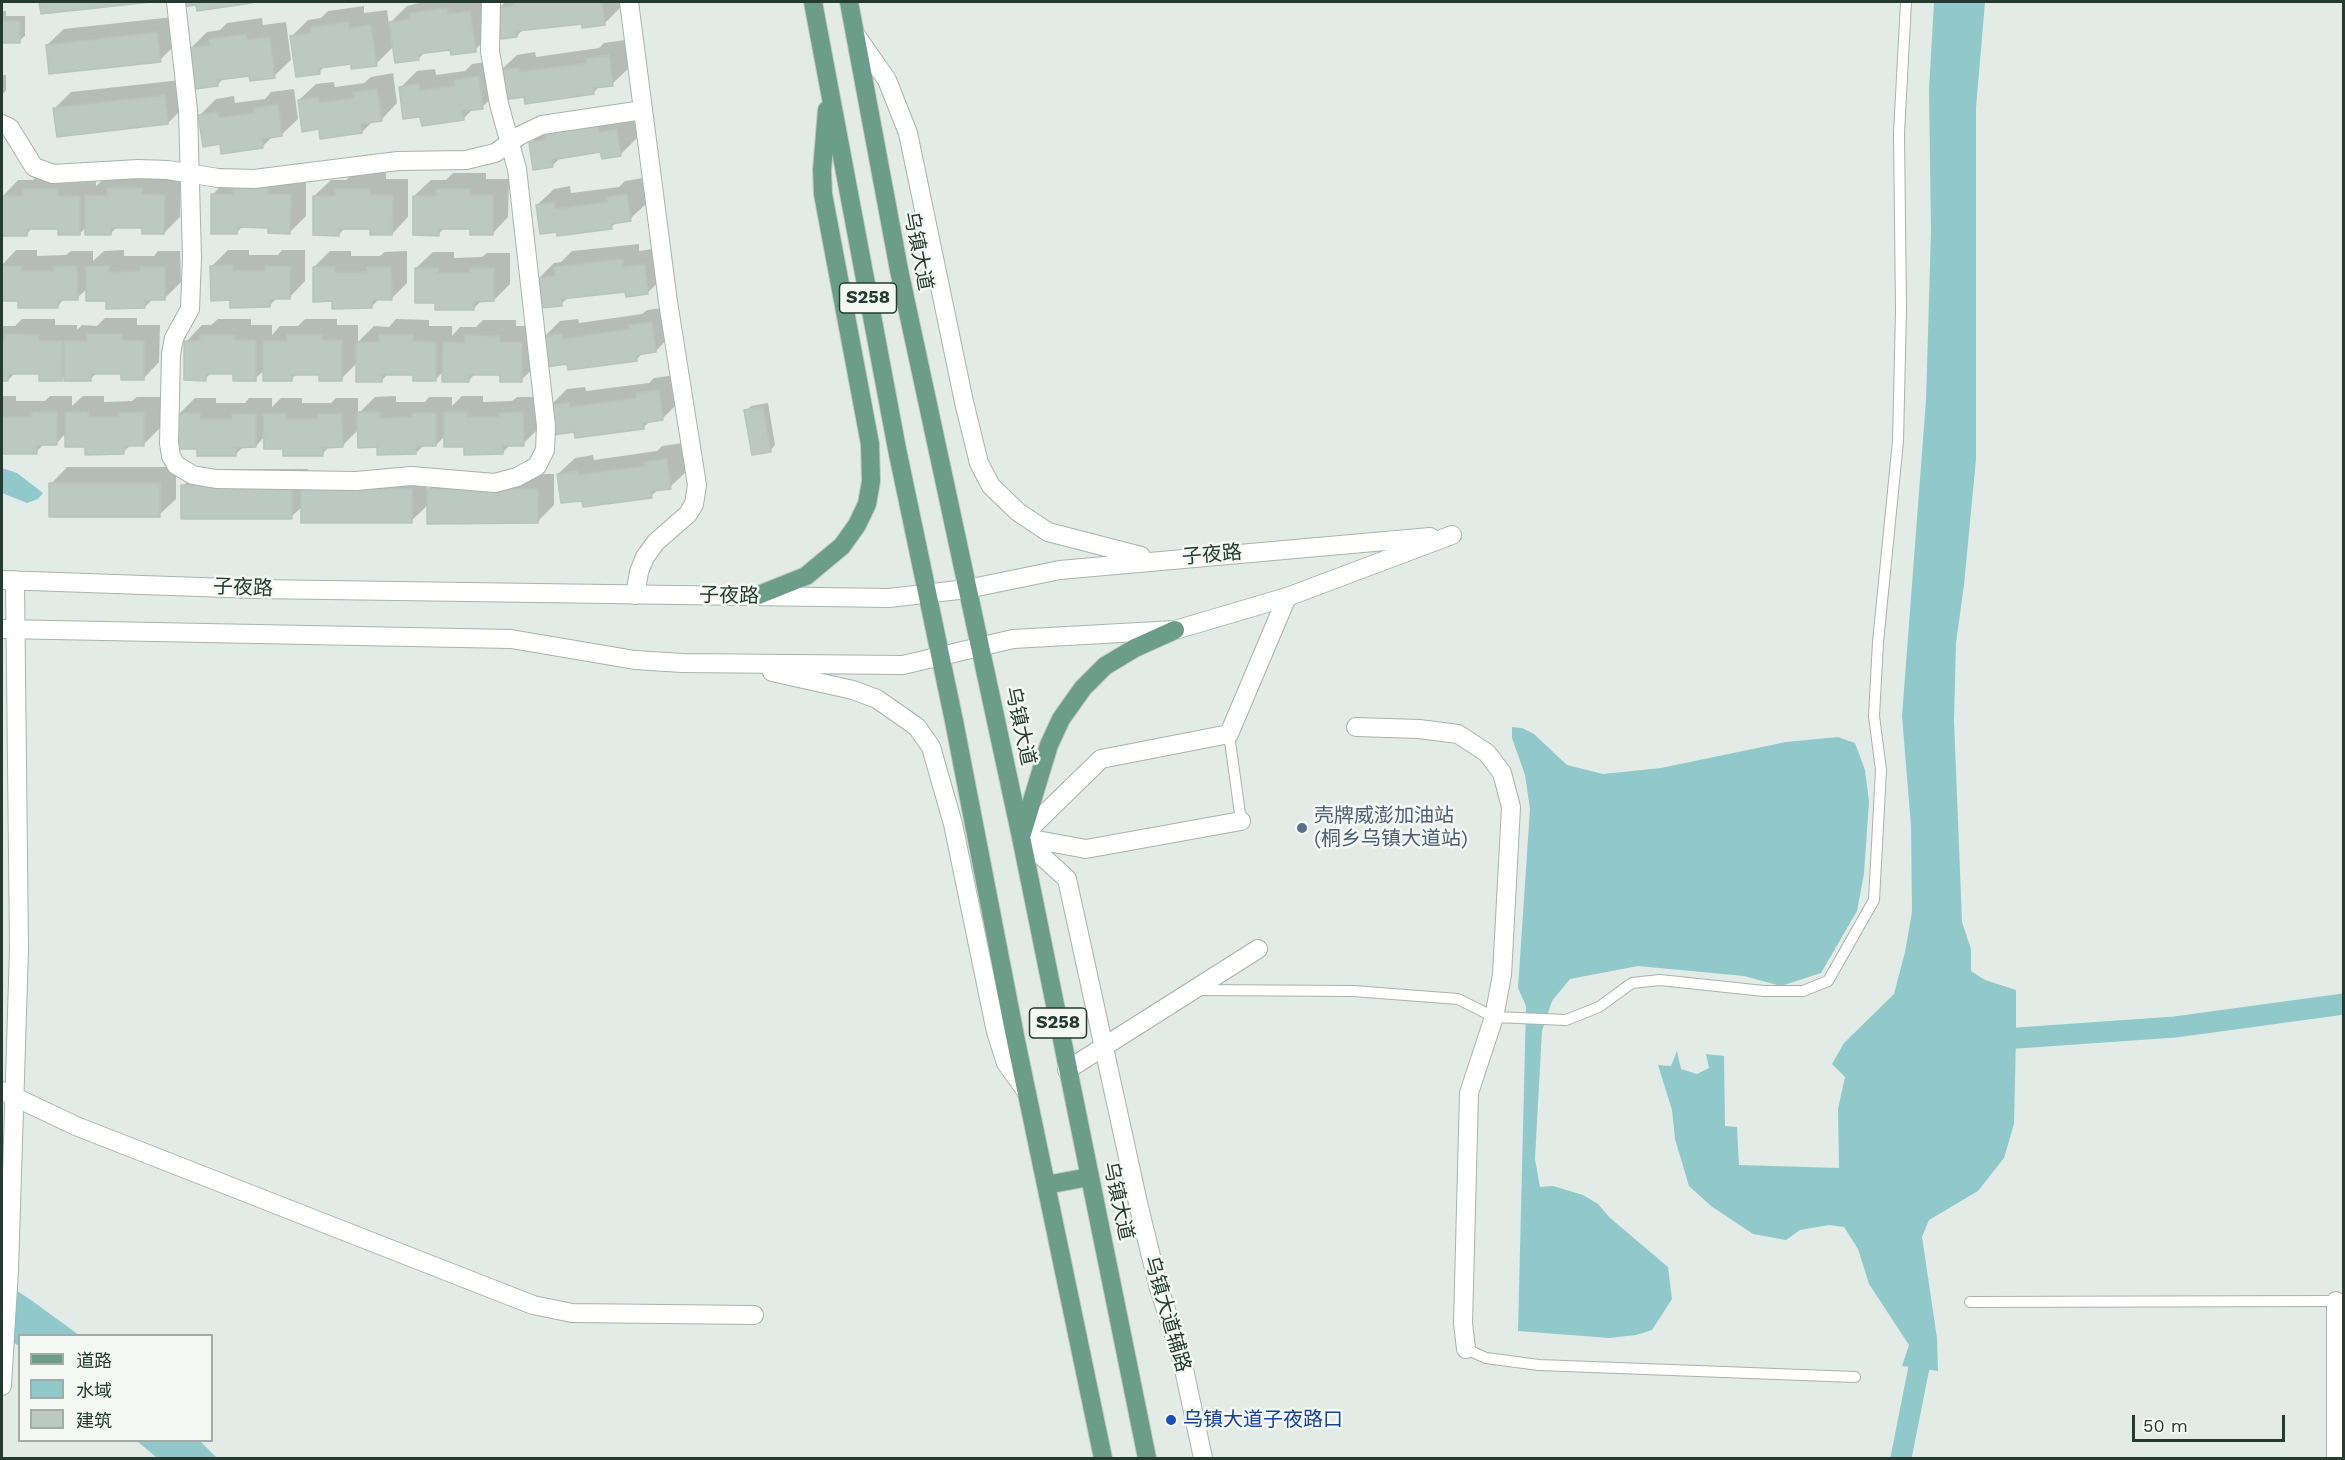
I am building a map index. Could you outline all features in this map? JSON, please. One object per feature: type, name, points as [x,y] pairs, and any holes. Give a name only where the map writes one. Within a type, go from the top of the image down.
[{"type":"main road","name":"S258","points":[[813,2],[927,595],[942,658],[1026,1091],[1103,1458]]},
{"type":"main road","name":"乌镇大道","points":[[849,2],[901,280],[1021,837],[1148,1457]]},
{"type":"main road","points":[[756,596],[806,576],[842,546],[857,525],[867,504],[871,481],[870,444],[823,195],[822,170],[829,91]]},
{"type":"main road","points":[[1021,837],[1049,745],[1061,720],[1083,688],[1115,660],[1175,630]]},
{"type":"main road","points":[[1046,1185],[1089,1176]]},
{"type":"street","points":[[176,2],[188,110],[190,174],[190,309],[174,338],[171,354],[169,443],[171,456],[176,465],[193,475],[216,479],[356,481],[411,476],[495,483],[518,477],[537,466],[545,450],[546,426],[517,169],[499,104],[490,51],[491,2]]},
{"type":"street","points":[[629,2],[665,280],[697,485],[694,504],[688,514],[656,542],[645,557],[639,572],[636,595]]},
{"type":"street","points":[[855,34],[887,81],[908,133],[964,402],[979,463],[990,486],[1003,501],[1048,532],[1107,549],[1160,560]]},
{"type":"street","points":[[2,124],[10,128],[34,167],[53,174],[138,169],[218,178],[254,179],[398,161],[466,160],[495,153],[542,125],[643,110]]},
{"type":"street","name":"子夜路","points":[[8,580],[256,589],[889,598],[967,589],[1060,570],[1452,535],[1287,597]]},
{"type":"street","points":[[2,1386],[9,1270],[8,1094],[19,948],[8,580]]},
{"type":"street","points":[[9,629],[511,639],[635,660],[738,664],[903,665],[942,658],[980,645],[1044,636],[1175,630],[1287,597]]},
{"type":"street","points":[[1021,837],[1101,759],[1229,734],[1287,597]]},
{"type":"street","points":[[738,664],[854,690],[877,699],[917,727],[932,747],[953,824],[996,1032],[1006,1063],[1026,1091]]},
{"type":"street","points":[[1356,727],[1419,729],[1458,734],[1487,753],[1502,773],[1511,807],[1502,975],[1494,1017],[1469,1093],[1463,1323],[1466,1349]]},
{"type":"street","points":[[1021,837],[1086,849],[1241,821]]},
{"type":"street","name":"乌镇大道辅路","points":[[1021,837],[1067,879],[1148,1244],[1182,1360],[1203,1458]]},
{"type":"street","points":[[1067,1070],[1258,949]]},
{"type":"street","points":[[8,1094],[76,1126],[533,1305],[572,1313],[754,1315]]},
{"type":"street","points":[[2336,1301],[2336,1458]]},
{"type":"lane","points":[[1194,989],[1353,991],[1458,999],[1494,1017],[1566,1020],[1599,1007],[1632,983],[1660,980],[1764,991],[1803,991],[1828,981],[1874,900],[1881,770],[1874,716],[1878,642],[1898,441],[1901,310],[1899,133],[1906,2]]},
{"type":"lane","points":[[1229,734],[1241,821]]},
{"type":"lane","points":[[1970,1302],[2336,1301]]},
{"type":"lane","points":[[1466,1349],[1486,1358],[1539,1365],[1855,1377]]},
{"type":"water","points":[[1934,2],[1985,2],[1976,108],[1976,459],[1956,643],[1954,720],[1962,922],[1971,949],[1971,971],[1985,980],[2016,990],[2014,1124],[2004,1158],[1978,1191],[1929,1220],[1922,1237],[1937,1338],[1938,1371],[1902,1366],[1909,1345],[1869,1284],[1858,1249],[1844,1227],[1829,1225],[1800,1230],[1786,1240],[1753,1234],[1711,1206],[1689,1186],[1675,1139],[1672,1110],[1658,1065],[1671,1066],[1677,1051],[1681,1069],[1697,1074],[1709,1068],[1706,1054],[1724,1056],[1725,1126],[1737,1127],[1739,1165],[1839,1168],[1838,1109],[1845,1077],[1832,1064],[1844,1043],[1894,994],[1905,952],[1912,912],[1911,826],[1902,716],[1926,400],[1931,231],[1929,89]]},
{"type":"water","points":[[2,468],[17,473],[43,493],[38,499],[27,503],[2,493]]},
{"type":"water","points":[[1512,727],[1522,728],[1534,734],[1567,765],[1603,774],[1661,768],[1786,742],[1838,737],[1855,743],[1865,770],[1869,802],[1864,874],[1857,911],[1821,973],[1781,986],[1744,976],[1638,966],[1570,979],[1552,1001],[1542,1031],[1535,1159],[1540,1187],[1553,1186],[1583,1195],[1598,1204],[1609,1217],[1668,1267],[1672,1299],[1652,1330],[1636,1335],[1609,1338],[1518,1331],[1526,1006],[1518,988],[1530,809],[1525,775],[1512,738]]},
{"type":"water","points":[[2,1281],[78,1334],[18,1334],[18,1345],[2,1335]]},
{"type":"water","points":[[138,1442],[201,1442],[217,1458],[157,1458]]},
{"type":"building","points":[[39,2],[151,2],[41,14]]},
{"type":"building","points":[[180,2],[252,3],[197,11],[196,5],[181,7]]},
{"type":"building","points":[[513,2],[602,2],[605,25],[582,28],[582,24],[517,31],[517,37],[501,39],[497,8],[514,6]]},
{"type":"building","points":[[447,8],[448,14],[470,11],[476,52],[451,55],[450,50],[418,54],[419,60],[395,63],[389,22],[410,19],[410,13]]},
{"type":"building","points":[[2,21],[20,21],[20,43],[2,43]]},
{"type":"building","points":[[348,22],[349,28],[371,25],[377,66],[351,69],[351,64],[319,68],[320,74],[296,77],[290,36],[311,33],[311,27]]},
{"type":"building","points":[[157,32],[161,62],[49,74],[46,45]]},
{"type":"building","points":[[246,34],[247,40],[270,37],[275,78],[250,81],[249,76],[218,80],[218,86],[195,89],[189,48],[210,45],[209,39]]},
{"type":"building","points":[[609,55],[613,86],[593,88],[594,94],[525,104],[524,97],[503,100],[499,70],[519,68],[520,72],[587,63],[586,59]]},
{"type":"building","points":[[479,76],[483,109],[462,111],[464,120],[422,126],[420,117],[403,119],[399,87],[419,84],[420,90],[455,86],[454,80]]},
{"type":"building","points":[[377,89],[382,121],[361,124],[362,133],[320,139],[319,129],[302,132],[298,100],[318,97],[319,103],[354,98],[353,92]]},
{"type":"building","points":[[165,95],[168,124],[57,137],[53,108]]},
{"type":"building","points":[[278,104],[282,136],[262,139],[263,148],[221,154],[220,144],[203,147],[198,115],[218,112],[219,118],[254,113],[254,108]]},
{"type":"building","points":[[598,125],[599,132],[617,129],[621,156],[602,159],[600,152],[552,160],[553,167],[533,170],[529,143],[545,140],[544,133]]},
{"type":"building","points":[[233,187],[268,187],[268,194],[291,194],[290,234],[268,233],[268,228],[237,227],[237,234],[211,234],[211,194],[233,194]]},
{"type":"building","points":[[107,188],[142,188],[142,194],[165,195],[164,234],[142,234],[142,228],[111,228],[111,235],[85,235],[85,195],[107,196]]},
{"type":"building","points":[[23,189],[58,189],[58,196],[80,196],[80,235],[58,235],[58,229],[27,229],[27,236],[2,236],[2,196],[23,196]]},
{"type":"building","points":[[336,189],[370,189],[370,195],[393,195],[392,235],[370,235],[370,229],[339,229],[339,236],[313,235],[313,196],[335,196]]},
{"type":"building","points":[[436,189],[470,189],[470,195],[493,195],[493,235],[470,235],[470,229],[439,229],[439,236],[413,235],[413,196],[436,196]]},
{"type":"building","points":[[627,194],[631,221],[611,224],[612,229],[557,236],[557,232],[540,234],[536,205],[554,202],[555,209],[608,202],[607,197]]},
{"type":"building","points":[[623,259],[623,267],[645,264],[648,294],[626,297],[625,292],[561,299],[562,306],[540,308],[536,278],[555,276],[554,267]]},
{"type":"building","points":[[233,265],[233,271],[265,271],[265,266],[290,266],[290,299],[270,299],[270,307],[230,308],[230,300],[211,301],[210,266]]},
{"type":"building","points":[[2,266],[21,266],[22,271],[53,271],[53,267],[77,266],[78,300],[58,300],[58,308],[18,308],[18,301],[2,301]]},
{"type":"building","points":[[86,266],[109,266],[109,272],[140,271],[140,267],[165,267],[165,300],[145,300],[145,308],[106,309],[106,301],[86,301]]},
{"type":"building","points":[[335,266],[335,272],[367,272],[367,267],[391,267],[392,300],[372,300],[372,308],[332,309],[332,301],[313,302],[313,267]]},
{"type":"building","points":[[415,268],[438,268],[438,273],[470,273],[469,268],[494,268],[494,301],[474,302],[474,310],[435,310],[435,303],[415,303]]},
{"type":"building","points":[[652,322],[656,352],[636,355],[637,361],[568,370],[567,364],[546,367],[542,337],[562,334],[563,339],[630,329],[629,325]]},
{"type":"building","points":[[5,334],[39,335],[39,341],[62,341],[62,381],[39,381],[39,374],[8,374],[8,381],[2,381],[2,342],[4,342]]},
{"type":"building","points":[[87,334],[122,334],[122,340],[144,341],[144,380],[121,380],[121,374],[91,374],[91,381],[64,381],[64,341],[87,341]]},
{"type":"building","points":[[200,335],[235,335],[235,340],[256,340],[256,381],[233,381],[233,374],[206,374],[206,381],[184,380],[184,341],[200,341]]},
{"type":"building","points":[[287,335],[322,335],[322,340],[342,340],[342,381],[319,381],[319,375],[292,375],[292,381],[263,381],[263,341],[287,341]]},
{"type":"building","points":[[379,335],[413,335],[413,341],[436,342],[436,381],[413,381],[413,375],[382,375],[382,382],[356,382],[356,342],[379,342]]},
{"type":"building","points":[[465,335],[500,336],[500,342],[522,342],[522,382],[500,382],[500,375],[469,375],[469,382],[442,382],[443,342],[465,343]]},
{"type":"building","points":[[659,390],[663,420],[643,423],[644,429],[575,438],[574,432],[553,435],[549,405],[569,403],[570,407],[636,398],[636,393]]},
{"type":"building","points":[[763,407],[771,452],[752,455],[744,410]]},
{"type":"building","points":[[32,412],[57,412],[57,445],[37,445],[37,454],[2,454],[2,417],[32,417]]},
{"type":"building","points":[[65,412],[88,412],[88,417],[119,417],[119,413],[144,412],[144,446],[124,446],[124,454],[85,455],[85,447],[65,447]]},
{"type":"building","points":[[357,412],[380,412],[380,418],[412,417],[412,413],[436,413],[436,446],[416,446],[416,454],[377,455],[377,447],[358,448]]},
{"type":"building","points":[[444,412],[467,412],[467,417],[499,417],[499,413],[523,412],[524,446],[503,446],[503,454],[464,455],[464,447],[444,447]]},
{"type":"building","points":[[200,413],[200,419],[232,419],[232,414],[256,414],[256,447],[236,448],[236,456],[197,456],[197,449],[178,449],[177,414]]},
{"type":"building","points":[[286,413],[286,419],[318,419],[318,414],[342,414],[343,447],[323,448],[323,456],[283,456],[283,449],[264,449],[263,414]]},
{"type":"building","points":[[667,459],[671,489],[651,491],[652,498],[583,507],[582,501],[561,503],[557,474],[577,471],[578,475],[645,466],[644,462]]},
{"type":"building","points":[[49,483],[160,483],[160,517],[49,517]]},
{"type":"building","points":[[181,485],[292,485],[292,519],[181,519]]},
{"type":"building","points":[[301,489],[412,489],[412,523],[301,523]]},
{"type":"building","points":[[427,489],[538,489],[538,523],[427,524]]},
{"type":"waterway","points":[[1989,1040],[2175,1027],[2344,1004]]},
{"type":"waterway","points":[[1901,1458],[1924,1342]]},
{"type":"place","name":"壳牌威澎加油站 (桐乡乌镇大道站)","points":[[1302,828]]},
{"type":"place","name":"乌镇大道子夜路口","points":[[1171,1420]]}]
